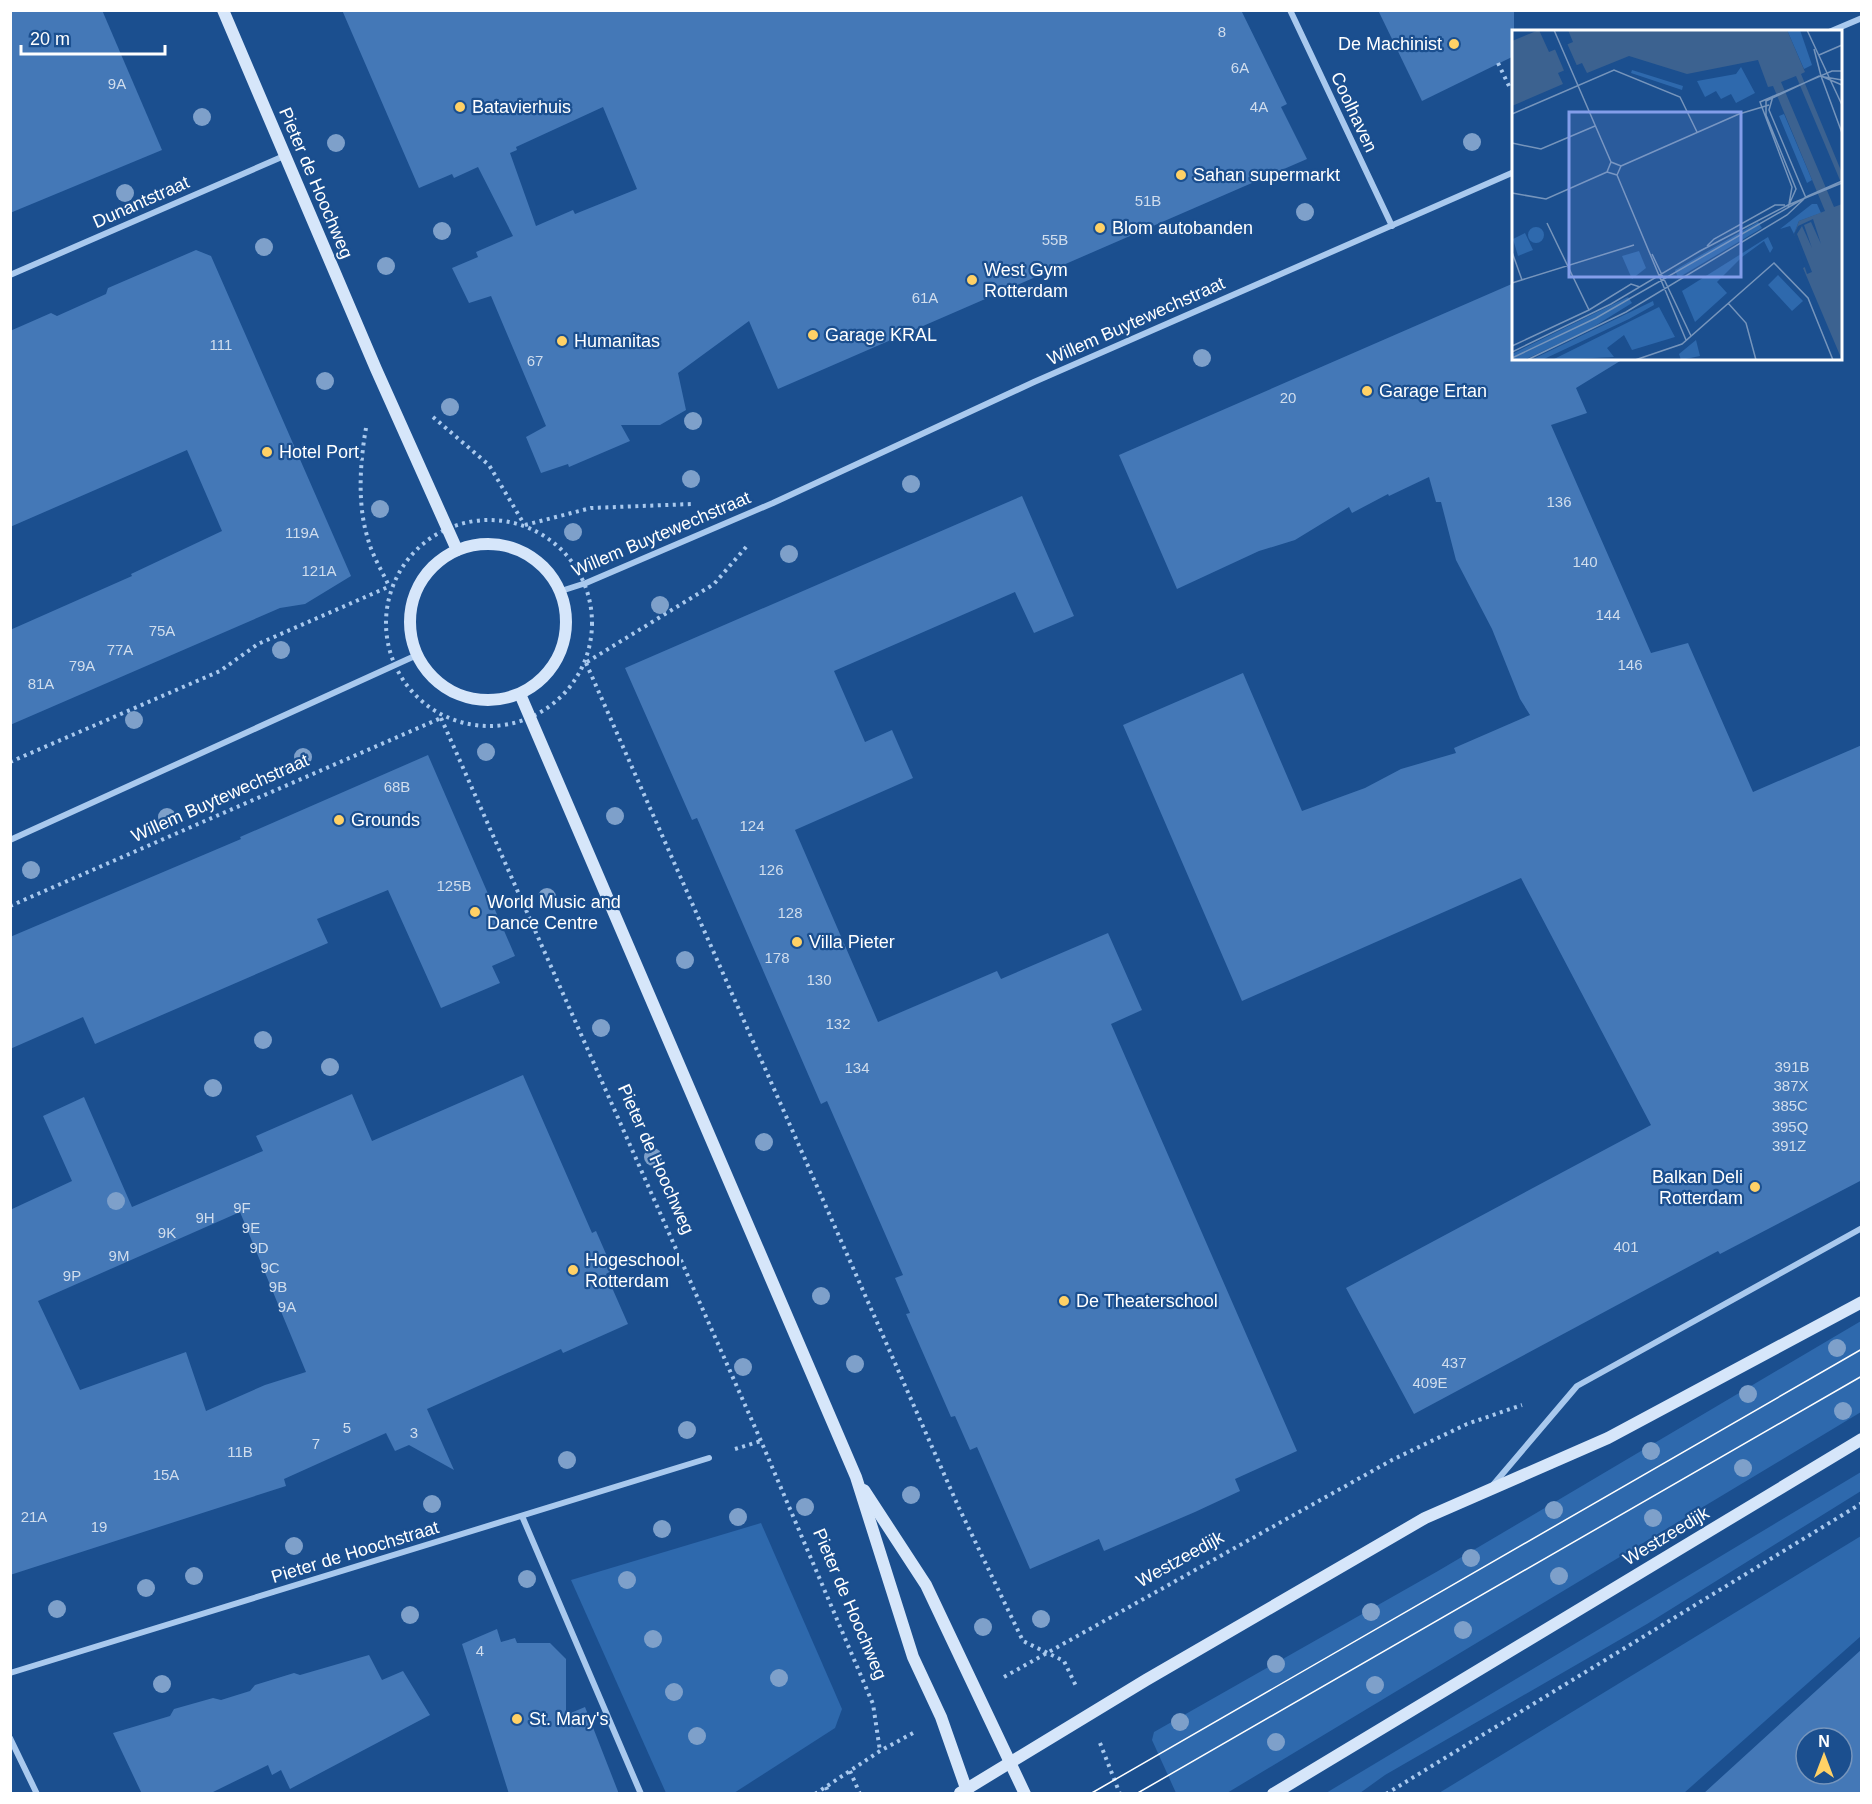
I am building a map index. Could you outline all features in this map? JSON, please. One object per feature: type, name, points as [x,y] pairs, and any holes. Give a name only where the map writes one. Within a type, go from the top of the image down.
[{"type":"street","name":"Pieter de Hoochweg","points":[[223,10],[284,156],[458,550]]},
{"type":"street","name":"Coolhaven","points":[[1290,10],[1392,226]]},
{"type":"street","points":[[1834,30],[1862,18]]},
{"type":"street","name":"Dunantstraat","points":[[10,275],[284,156]]},
{"type":"street","name":"Willem Buytewechstraat","points":[[561,591],[586,583],[772,503],[1034,382],[1512,173]]},
{"type":"street","points":[[477,545],[498,545],[517,550],[536,559],[561,591],[566,610],[566,631],[561,651],[552,669],[538,683],[520,694],[497,700],[472,699],[450,691],[430,675],[417,655],[410,635],[410,614],[415,594],[425,575],[440,561],[458,550],[477,545]]},
{"type":"street","points":[[10,840],[417,655]]},
{"type":"street","name":"Pieter de Hoochweg","points":[[520,694],[856,1477],[913,1657],[941,1717],[965,1792]]},
{"type":"street","points":[[1491,1487],[1577,1386],[1862,1228]]},
{"type":"street","points":[[965,1792],[1146,1680],[1425,1518],[1491,1487],[1608,1438],[1862,1302]]},
{"type":"street","name":"Westzeedijk","points":[[1273,1794],[1862,1439]]},
{"type":"street","name":"Pieter de Hoochstraat","points":[[10,1673],[709,1458]]},
{"type":"street","name":"Pieter de Hoochweg","points":[[856,1477],[926,1585],[1025,1794]]},
{"type":"street","points":[[522,1516],[641,1794]]},
{"type":"street","points":[[10,1738],[37,1794]]},
{"type":"path","points":[[1498,63],[1509,86]]},
{"type":"path","name":"Willem Buytewechstraat","points":[[430,414],[489,465],[524,525],[591,508],[703,504]]},
{"type":"path","points":[[10,762],[220,670],[258,644],[389,586],[371,547],[364,523],[362,450],[366,427]]},
{"type":"path","name":"Willem Buytewechstraat","points":[[772,503],[744,550],[714,584],[586,663],[959,1508],[1023,1641],[1047,1654]]},
{"type":"path","name":"Willem Buytewechstraat","points":[[10,906],[441,718]]},
{"type":"path","name":"Pieter de Hoochweg","points":[[441,718],[761,1441],[873,1704],[879,1751]]},
{"type":"path","name":"Westzeedijk","points":[[979,1693],[1016,1669],[1047,1654],[1392,1460],[1467,1424],[1577,1386]]},
{"type":"path","points":[[1386,1794],[1862,1503]]},
{"type":"path","points":[[815,1794],[879,1751],[941,1717]]},
{"type":"path","points":[[850,1771],[860,1794]]},
{"type":"path","points":[[826,1787],[829,1794]]},
{"type":"shaded area","points":[[1861,1321],[1861,1412],[1227,1793],[1176,1793],[1152,1740],[1154,1732],[1438,1571]]},
{"type":"shaded area","points":[[1861,1472],[1861,1491],[1647,1624],[1385,1775],[1360,1793],[1326,1793]]},
{"type":"shaded area","points":[[761,1523],[842,1709],[835,1728],[734,1793],[666,1793],[571,1580]]},
{"type":"shaded area","points":[[1861,1536],[1861,1636],[1684,1793],[1439,1793]]},
{"type":"building","points":[[10,10],[102,10],[162,150],[10,213]]},
{"type":"building","points":[[342,10],[1241,10],[1287,104],[1281,107],[1307,159],[778,389],[749,321],[678,373],[686,410],[660,425],[621,425],[630,441],[569,467],[568,464],[541,473],[526,437],[546,426],[491,296],[469,303],[452,268],[478,257],[476,252],[513,236],[478,167],[454,178],[452,174],[419,188]],"holes":[[[603,107],[637,189],[575,214],[573,210],[536,226],[510,153],[517,150],[516,147]]]},
{"type":"building","name":"De Machinist","points":[[1378,10],[1514,10],[1512,57],[1422,101]]},
{"type":"building","points":[[196,250],[211,256],[351,576],[305,604],[280,608],[10,725],[10,630],[132,576],[131,574],[222,531],[187,450],[10,527],[10,331],[51,313],[57,316],[106,294],[108,288]]},
{"type":"building","points":[[1512,284],[1512,360],[1622,360],[1576,388],[1587,413],[1551,425],[1651,653],[1688,643],[1753,792],[1862,745],[1862,1180],[1720,1254],[1718,1251],[1414,1414],[1346,1288],[1651,1125],[1521,878],[1242,1001],[1123,725],[1243,673],[1302,811],[1365,788],[1401,769],[1456,753],[1454,748],[1530,715],[1520,699],[1492,629],[1456,560],[1441,502],[1436,502],[1429,477],[1389,496],[1388,494],[1352,513],[1349,507],[1295,540],[1259,551],[1177,589],[1119,455]]},
{"type":"building","points":[[1022,496],[1074,616],[1034,633],[1015,592],[834,671],[865,742],[892,730],[913,778],[795,830],[878,1022],[997,971],[1001,979],[1108,933],[1142,1010],[1111,1024],[1297,1451],[1235,1479],[1240,1491],[1195,1512],[1104,1551],[1099,1539],[1030,1569],[977,1447],[970,1450],[955,1416],[951,1417],[906,1314],[910,1313],[895,1278],[903,1275],[827,1101],[821,1104],[697,818],[692,820],[625,668]]},
{"type":"building","points":[[428,755],[515,956],[492,966],[500,983],[441,1008],[388,890],[317,919],[328,943],[95,1044],[83,1017],[10,1049],[10,937],[241,839],[240,837]]},
{"type":"building","points":[[523,1075],[592,1233],[596,1231],[613,1270],[606,1274],[628,1324],[563,1353],[561,1349],[427,1409],[454,1470],[409,1445],[395,1451],[386,1433],[284,1479],[286,1486],[10,1575],[10,1210],[72,1181],[43,1116],[84,1097],[132,1207],[263,1151],[256,1136],[352,1094],[372,1141]],"holes":[[[240,1212],[306,1372],[265,1385],[206,1411],[186,1352],[80,1390],[38,1301]]]},
{"type":"building","points":[[497,1629],[501,1642],[515,1638],[517,1643],[550,1643],[566,1659],[566,1715],[585,1707],[619,1794],[509,1794],[462,1644]]},
{"type":"building","points":[[1862,1649],[1862,1794],[1703,1794]]},
{"type":"building","points":[[369,1655],[382,1680],[403,1671],[430,1715],[290,1789],[281,1770],[272,1775],[268,1765],[209,1794],[142,1794],[113,1733],[170,1716],[174,1709],[213,1698],[221,1700],[250,1691],[255,1685],[294,1673],[300,1675]]},
{"type":"tram line","points":[[1090,1794],[1862,1349]]},
{"type":"tram line","points":[[1136,1794],[1862,1376]]},
{"type":"place","name":"De Machinist","points":[[1454,44]]},
{"type":"place","name":"Batavierhuis","points":[[460,107]]},
{"type":"place","name":"Sahan supermarkt","points":[[1181,175]]},
{"type":"place","name":"Blom autobanden","points":[[1100,228]]},
{"type":"place","name":"West Gym Rotterdam","points":[[972,280]]},
{"type":"place","name":"Garage KRAL","points":[[813,335]]},
{"type":"place","name":"Humanitas","points":[[562,341]]},
{"type":"place","name":"Garage Ertan","points":[[1367,391]]},
{"type":"place","name":"Hotel Port","points":[[267,452]]},
{"type":"place","name":"Grounds","points":[[339,820]]},
{"type":"place","name":"World Music and Dance Centre","points":[[475,912]]},
{"type":"place","name":"Villa Pieter","points":[[797,942]]},
{"type":"place","name":"Balkan Deli Rotterdam","points":[[1755,1187]]},
{"type":"place","name":"Hogeschool Rotterdam","points":[[573,1270]]},
{"type":"place","name":"De Theaterschool","points":[[1064,1301]]},
{"type":"place","name":"St. Mary's","points":[[517,1719]]}]
